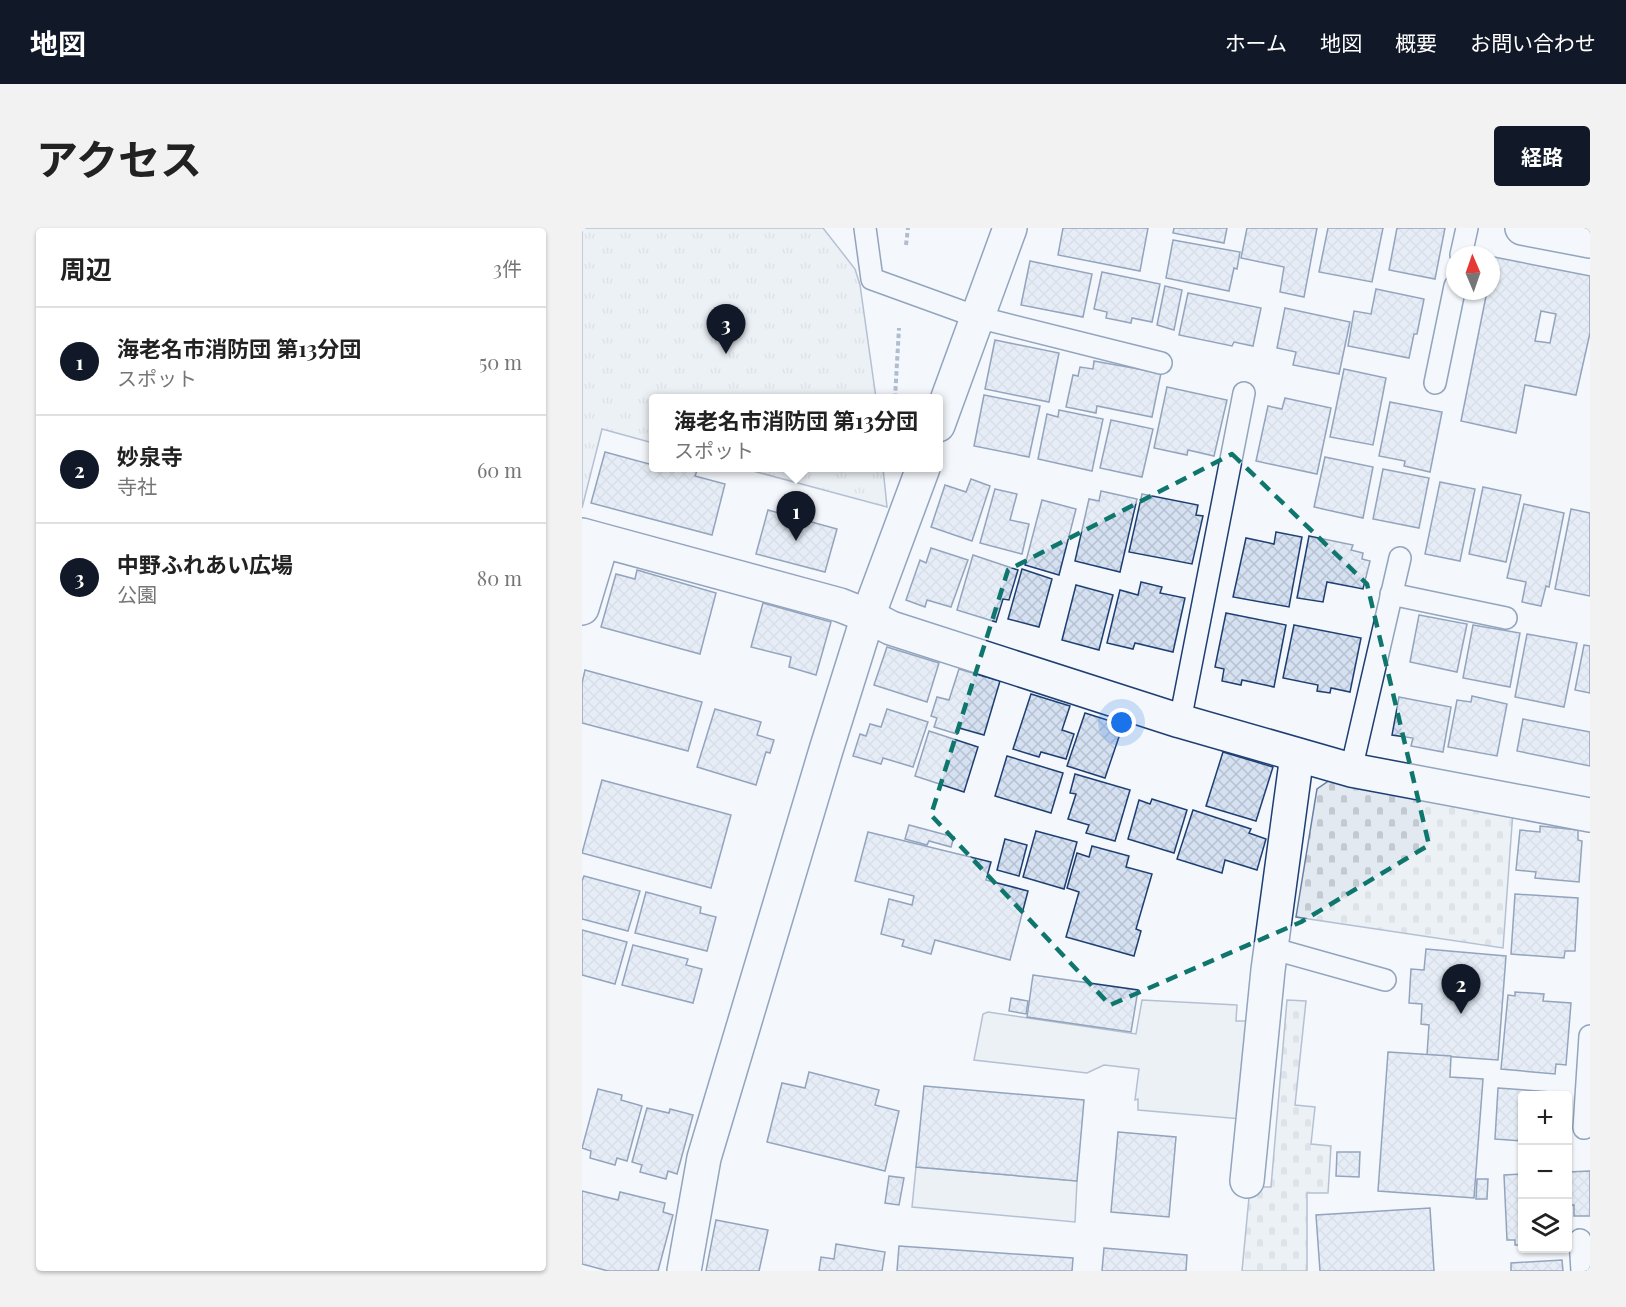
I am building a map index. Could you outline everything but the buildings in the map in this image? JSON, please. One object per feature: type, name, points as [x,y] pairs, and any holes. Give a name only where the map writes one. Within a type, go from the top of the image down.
[{"type":"street","points":[[943,415],[1010,228]]},
{"type":"street","points":[[1522,228],[1590,241]]},
{"type":"street","points":[[684,1271],[704,1158],[868,616],[922,472]]},
{"type":"street","points":[[582,608],[592,538],[840,605],[891,628],[1180,721],[1351,770],[1590,815]]},
{"type":"street","points":[[1247,1181],[1271,948],[1297,755]]},
{"type":"lane","points":[[865,228],[872,279],[977,317],[1161,363]]},
{"type":"lane","points":[[1463,246],[1467,228]]},
{"type":"lane","points":[[1435,383],[1452,300]]},
{"type":"lane","points":[[1180,721],[1244,393]]},
{"type":"lane","points":[[1351,770],[1400,558]]},
{"type":"lane","points":[[1391,594],[1506,618]]},
{"type":"lane","points":[[1271,948],[1385,980]]},
{"type":"lane","points":[[1584,1128],[1590,1036]]},
{"type":"lane","points":[[1580,1240],[1582,1271]]},
{"type":"highlighted area","points":[[1232,454],[1367,584],[1429,845],[1301,922],[1110,1005],[931,815],[1008,570]]},
{"type":"green space","points":[[582,228],[823,228],[855,269],[860,285],[875,394],[649,394],[649,442],[602,429],[582,508]]},
{"type":"green space","points":[[757,472],[883,472],[887,507]]},
{"type":"green space","points":[[1330,780],[1513,811],[1503,948],[1296,917],[1317,789]]},
{"type":"green space","points":[[1287,1000],[1306,1001],[1295,1105],[1315,1107],[1311,1144],[1331,1146],[1328,1193],[1307,1193],[1307,1271],[1242,1271],[1250,1187],[1271,1187]]},
{"type":"shaded area","points":[[1142,1000],[1237,1005],[1236,1021],[1252,1021],[1242,1119],[1138,1110],[1138,1099],[1135,1100],[1139,1069],[1104,1065],[1087,1073],[974,1060],[983,1014],[988,1012],[1136,1034]]},
{"type":"shaded area","points":[[916,1167],[1077,1181],[1075,1222],[912,1207]]},
{"type":"place","name":"中野ふれあい広場","points":[[726,354]]},
{"type":"place","name":"海老名市消防団 第13分団","points":[[796,541]]},
{"type":"place","name":"妙泉寺","points":[[1461,1014]]}]
